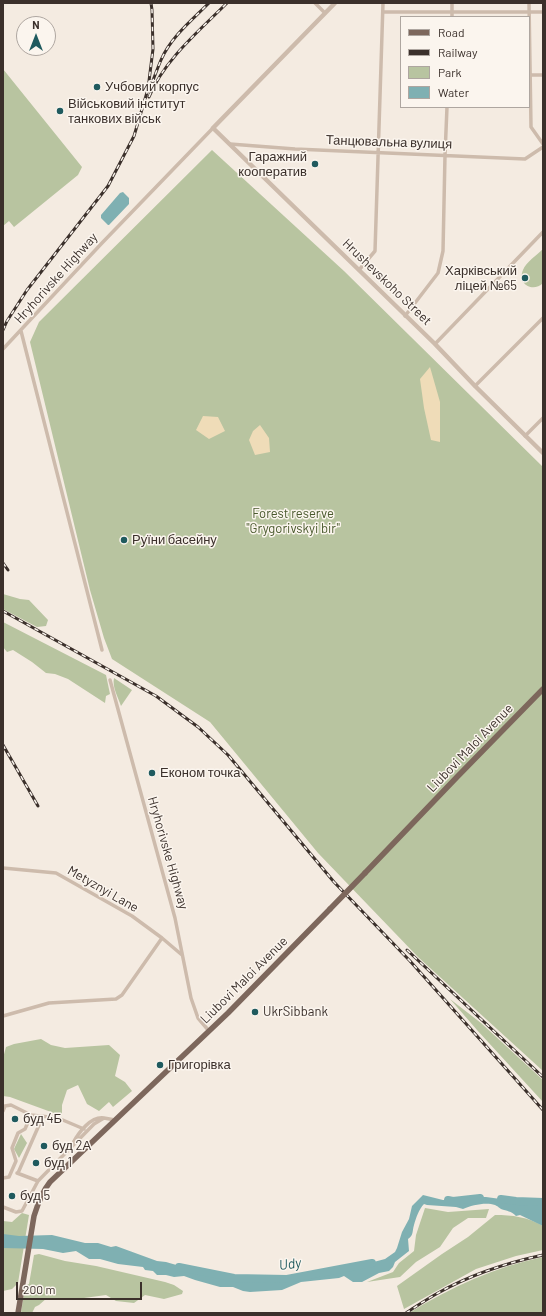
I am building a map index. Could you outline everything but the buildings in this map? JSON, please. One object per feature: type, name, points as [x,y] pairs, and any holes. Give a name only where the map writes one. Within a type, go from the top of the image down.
[{"type":"main road","name":"Liubovi Maloi Avenue","points":[[18,1313],[34,1216],[39,1200],[50,1182],[228,1013],[543,689]]},
{"type":"street","points":[[315,3],[325,13]]},
{"type":"street","name":"Hryhorivske Highway","points":[[102,650],[21,331],[102,243],[335,3]]},
{"type":"street","points":[[359,270],[375,251],[383,3]]},
{"type":"street","points":[[452,3],[452,16]]},
{"type":"street","points":[[529,3],[529,16]]},
{"type":"street","points":[[383,12],[543,12]]},
{"type":"street","points":[[530,44],[531,127],[543,146]]},
{"type":"street","points":[[531,75],[543,75]]},
{"type":"street","points":[[406,316],[438,273],[443,251],[444,155],[447,108]]},
{"type":"street","name":"Hrushevskoho Street","points":[[213,128],[435,344],[543,453]]},
{"type":"street","name":"Танцювальна вулиця","points":[[230,144],[525,159],[543,146]]},
{"type":"street","points":[[435,344],[543,232]]},
{"type":"street","points":[[475,386],[543,318]]},
{"type":"street","points":[[3,349],[21,331]]},
{"type":"street","points":[[525,436],[543,418]]},
{"type":"street","name":"Hryhorivske Highway","points":[[110,680],[175,918],[191,998],[198,1018],[209,1030]]},
{"type":"street","name":"Metyznyi Lane","points":[[3,868],[56,873],[132,916],[182,955]]},
{"type":"street","points":[[3,1016],[49,1003],[116,999],[122,995],[162,938]]},
{"type":"street","points":[[3,1111],[5,1106],[11,1105],[31,1115],[58,1118],[84,1129]]},
{"type":"street","points":[[3,1178],[9,1177],[12,1171],[16,1161],[12,1148],[18,1133],[25,1129],[31,1115]]},
{"type":"street","points":[[18,1173],[43,1116]]},
{"type":"street","points":[[69,1149],[76,1138],[93,1120],[100,1117],[115,1120]]},
{"type":"street","points":[[3,1207],[16,1212],[22,1211],[38,1181],[94,1124],[104,1118]]},
{"type":"street","points":[[12,1171],[38,1181]]},
{"type":"green space","points":[[3,69],[82,167],[78,175],[14,227],[9,221],[3,226]]},
{"type":"green space","name":"Forest reserve \"Grygorivskyi bir\"","points":[[212,150],[344,271],[543,467],[543,1071],[418,957],[318,853],[210,722],[112,659],[104,638],[90,590],[30,342],[39,322]]},
{"type":"green space","points":[[543,249],[543,283],[535,287],[527,286],[522,279],[524,267]]},
{"type":"green space","points":[[3,594],[29,600],[48,620],[46,626],[37,627],[3,609]]},
{"type":"green space","points":[[3,622],[106,675],[110,694],[106,696],[105,703],[68,679],[55,674],[46,673],[13,650],[7,652],[3,647]]},
{"type":"green space","points":[[114,678],[132,690],[121,706],[115,688]]},
{"type":"green space","points":[[450,999],[481,1023],[543,1080],[543,1102],[477,1030]]},
{"type":"green space","points":[[41,1039],[51,1045],[65,1048],[109,1045],[120,1055],[115,1076],[125,1082],[132,1091],[113,1107],[109,1102],[99,1111],[87,1104],[78,1085],[67,1090],[62,1105],[62,1116],[10,1097],[3,1096],[3,1058],[6,1047]]},
{"type":"green space","points":[[21,1134],[27,1143],[19,1158],[14,1149]]},
{"type":"green space","points":[[425,1208],[448,1212],[489,1209],[486,1218],[468,1218],[453,1228],[440,1247],[416,1262],[400,1277],[367,1282],[393,1272],[399,1263],[414,1251],[416,1235]]},
{"type":"green space","points":[[22,1213],[29,1215],[18,1283],[12,1289],[3,1291],[3,1221],[12,1222]]},
{"type":"green space","points":[[495,1215],[520,1217],[532,1220],[543,1226],[543,1250],[516,1256],[476,1269],[404,1309],[397,1286],[468,1237]]},
{"type":"green space","points":[[39,1254],[165,1282],[174,1285],[183,1291],[182,1294],[164,1299],[145,1295],[134,1303],[116,1301],[106,1295],[84,1298],[47,1298],[35,1307],[32,1313],[21,1313],[25,1286],[29,1284],[34,1255]]},
{"type":"green space","points":[[543,1257],[543,1313],[409,1313],[457,1286],[508,1266]]},
{"type":"sand","points":[[430,367],[440,402],[440,442],[431,440],[424,408],[420,379]]},
{"type":"sand","points":[[203,416],[218,417],[225,431],[209,439],[196,430]]},
{"type":"sand","points":[[260,425],[269,438],[270,452],[255,455],[249,440],[253,431]]},
{"type":"water","points":[[123,192],[129,198],[129,204],[108,225],[101,218],[101,215],[120,193]]},
{"type":"water","points":[[423,1195],[443,1200],[486,1197],[543,1205],[543,1226],[520,1215],[516,1216],[511,1212],[491,1204],[479,1204],[463,1209],[424,1204],[413,1227],[412,1234],[408,1239],[409,1251],[395,1262],[389,1271],[379,1273],[362,1282],[353,1282],[344,1276],[339,1278],[301,1282],[282,1290],[250,1292],[233,1287],[220,1287],[184,1276],[174,1277],[157,1275],[153,1271],[145,1270],[143,1267],[118,1264],[100,1259],[89,1259],[76,1251],[63,1253],[43,1249],[3,1248],[3,1234],[19,1236],[52,1235],[85,1243],[98,1243],[111,1247],[116,1246],[157,1261],[166,1262],[204,1273],[255,1279],[278,1280],[305,1278],[385,1259],[395,1252],[402,1232],[409,1219],[412,1206]]},
{"type":"waterway","name":"Udy","points":[[448,1200],[453,1201],[480,1198]]},
{"type":"waterway","name":"Udy","points":[[501,1199],[543,1202]]},
{"type":"waterway","name":"Udy","points":[[179,1267],[234,1278],[287,1279],[372,1263]]},
{"type":"railway","points":[[3,330],[7,321],[27,290],[108,186],[134,136],[148,89],[153,49],[151,3]]},
{"type":"railway","points":[[152,83],[161,60],[170,44],[182,29],[209,3]]},
{"type":"railway","points":[[149,97],[156,83],[173,58],[227,3]]},
{"type":"railway","points":[[3,563],[8,570]]},
{"type":"railway","points":[[3,611],[156,696],[198,727],[228,755],[334,882],[410,961],[543,1110]]},
{"type":"railway","points":[[3,745],[38,806]]},
{"type":"railway","points":[[407,950],[543,1077]]},
{"type":"railway","points":[[406,1313],[434,1295],[476,1275],[515,1262],[543,1255]]},
{"type":"place","name":"Учбовий корпус","points":[[97,87]]},
{"type":"place","name":"Військовий інститут танкових військ","points":[[60,111]]},
{"type":"place","name":"Гаражний кооператив","points":[[315,164]]},
{"type":"place","name":"Харківський ліцей №65","points":[[525,278]]},
{"type":"place","name":"Руїни басейну","points":[[124,540]]},
{"type":"place","name":"Економ точка","points":[[152,773]]},
{"type":"place","name":"UkrSibbank","points":[[255,1012]]},
{"type":"place","name":"Григорівка","points":[[160,1065]]},
{"type":"place","name":"буд 4Б","points":[[15,1119]]},
{"type":"place","name":"буд 2А","points":[[44,1146]]},
{"type":"place","name":"буд 1","points":[[36,1163]]},
{"type":"place","name":"буд 5","points":[[12,1196]]}]
